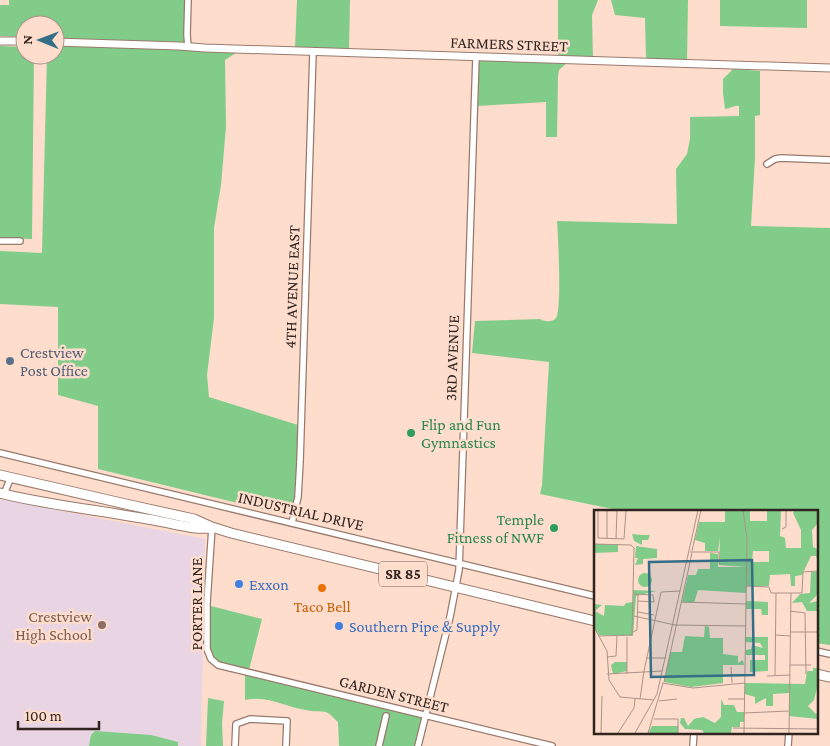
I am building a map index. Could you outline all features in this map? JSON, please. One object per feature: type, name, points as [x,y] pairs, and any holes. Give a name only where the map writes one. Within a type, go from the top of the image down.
[{"type":"main road","name":"SR 85","points":[[0,474],[194,519],[212,528],[594,621]]},
{"type":"main road","name":"SR 85","points":[[2,494],[147,518],[200,529],[212,528]]},
{"type":"street","points":[[188,0],[188,47]]},
{"type":"street","points":[[0,41],[15,41]]},
{"type":"street","name":"FARMERS STREET","points":[[65,42],[830,68]]},
{"type":"street","name":"4TH AVENUE EAST","points":[[292,523],[298,496],[299,477],[313,52]]},
{"type":"street","name":"3RD AVENUE","points":[[418,746],[450,618],[459,564],[476,57]]},
{"type":"street","points":[[767,164],[781,158],[830,160]]},
{"type":"street","points":[[0,241],[20,241]]},
{"type":"street","name":"INDUSTRIAL DRIVE","points":[[0,453],[594,596]]},
{"type":"street","points":[[2,494],[11,477]]},
{"type":"street","name":"PORTER LANE","points":[[212,528],[207,649],[213,662],[230,668]]},
{"type":"street","name":"GARDEN STREET","points":[[230,668],[552,746]]},
{"type":"street","points":[[379,746],[386,716]]},
{"type":"street","points":[[235,746],[236,724],[250,719],[287,721],[286,746]]},
{"type":"shaded area","name":"Crestview High School","points":[[0,499],[205,539],[201,746],[0,746]]},
{"type":"green space","points":[[9,0],[185,0],[185,44],[65,40],[65,15],[15,15],[15,37],[0,36],[0,5],[9,5]]},
{"type":"green space","points":[[297,0],[350,0],[349,50],[295,48]]},
{"type":"green space","points":[[558,0],[598,0],[592,15],[593,58],[558,57]]},
{"type":"green space","points":[[611,0],[688,0],[687,60],[646,59],[645,18],[615,15]]},
{"type":"green space","points":[[720,0],[807,0],[807,28],[720,26]]},
{"type":"green space","points":[[65,45],[236,52],[225,60],[226,127],[221,185],[214,228],[214,318],[207,375],[209,397],[298,425],[296,482],[291,516],[98,469],[98,406],[58,395],[58,307],[0,304],[0,251],[42,253],[47,65],[65,65]]},
{"type":"green space","points":[[0,46],[15,47],[15,65],[34,65],[32,239],[0,238]]},
{"type":"green space","points":[[479,60],[568,62],[559,70],[558,76],[557,137],[546,137],[546,102],[478,106]]},
{"type":"green space","points":[[733,69],[760,71],[760,115],[755,116],[755,158],[751,226],[830,228],[830,645],[818,643],[818,510],[617,510],[540,494],[549,362],[472,353],[475,321],[541,319],[553,321],[556,318],[559,301],[557,221],[677,224],[676,169],[687,154],[690,139],[690,117],[739,116],[739,106],[725,109],[723,79]]},
{"type":"green space","points":[[211,606],[262,619],[249,670],[226,665],[215,658],[209,637]]},
{"type":"green space","points":[[245,675],[422,717],[415,746],[339,746],[338,722],[326,712],[298,709],[262,699],[245,700]]},
{"type":"green space","points":[[208,698],[224,701],[222,723],[223,746],[206,746]]},
{"type":"green space","points":[[95,731],[151,735],[178,742],[178,746],[89,746],[91,735]]},
{"type":"place","name":"Crestview Post Office","points":[[10,361]]},
{"type":"place","name":"Flip and Fun Gymnastics","points":[[411,433]]},
{"type":"place","name":"Temple Fitness of NWF","points":[[554,528]]},
{"type":"place","name":"Exxon","points":[[239,584]]},
{"type":"place","name":"Taco Bell","points":[[322,588]]},
{"type":"place","name":"Crestview High School","points":[[102,625]]},
{"type":"place","name":"Southern Pipe & Supply","points":[[339,626]]}]
